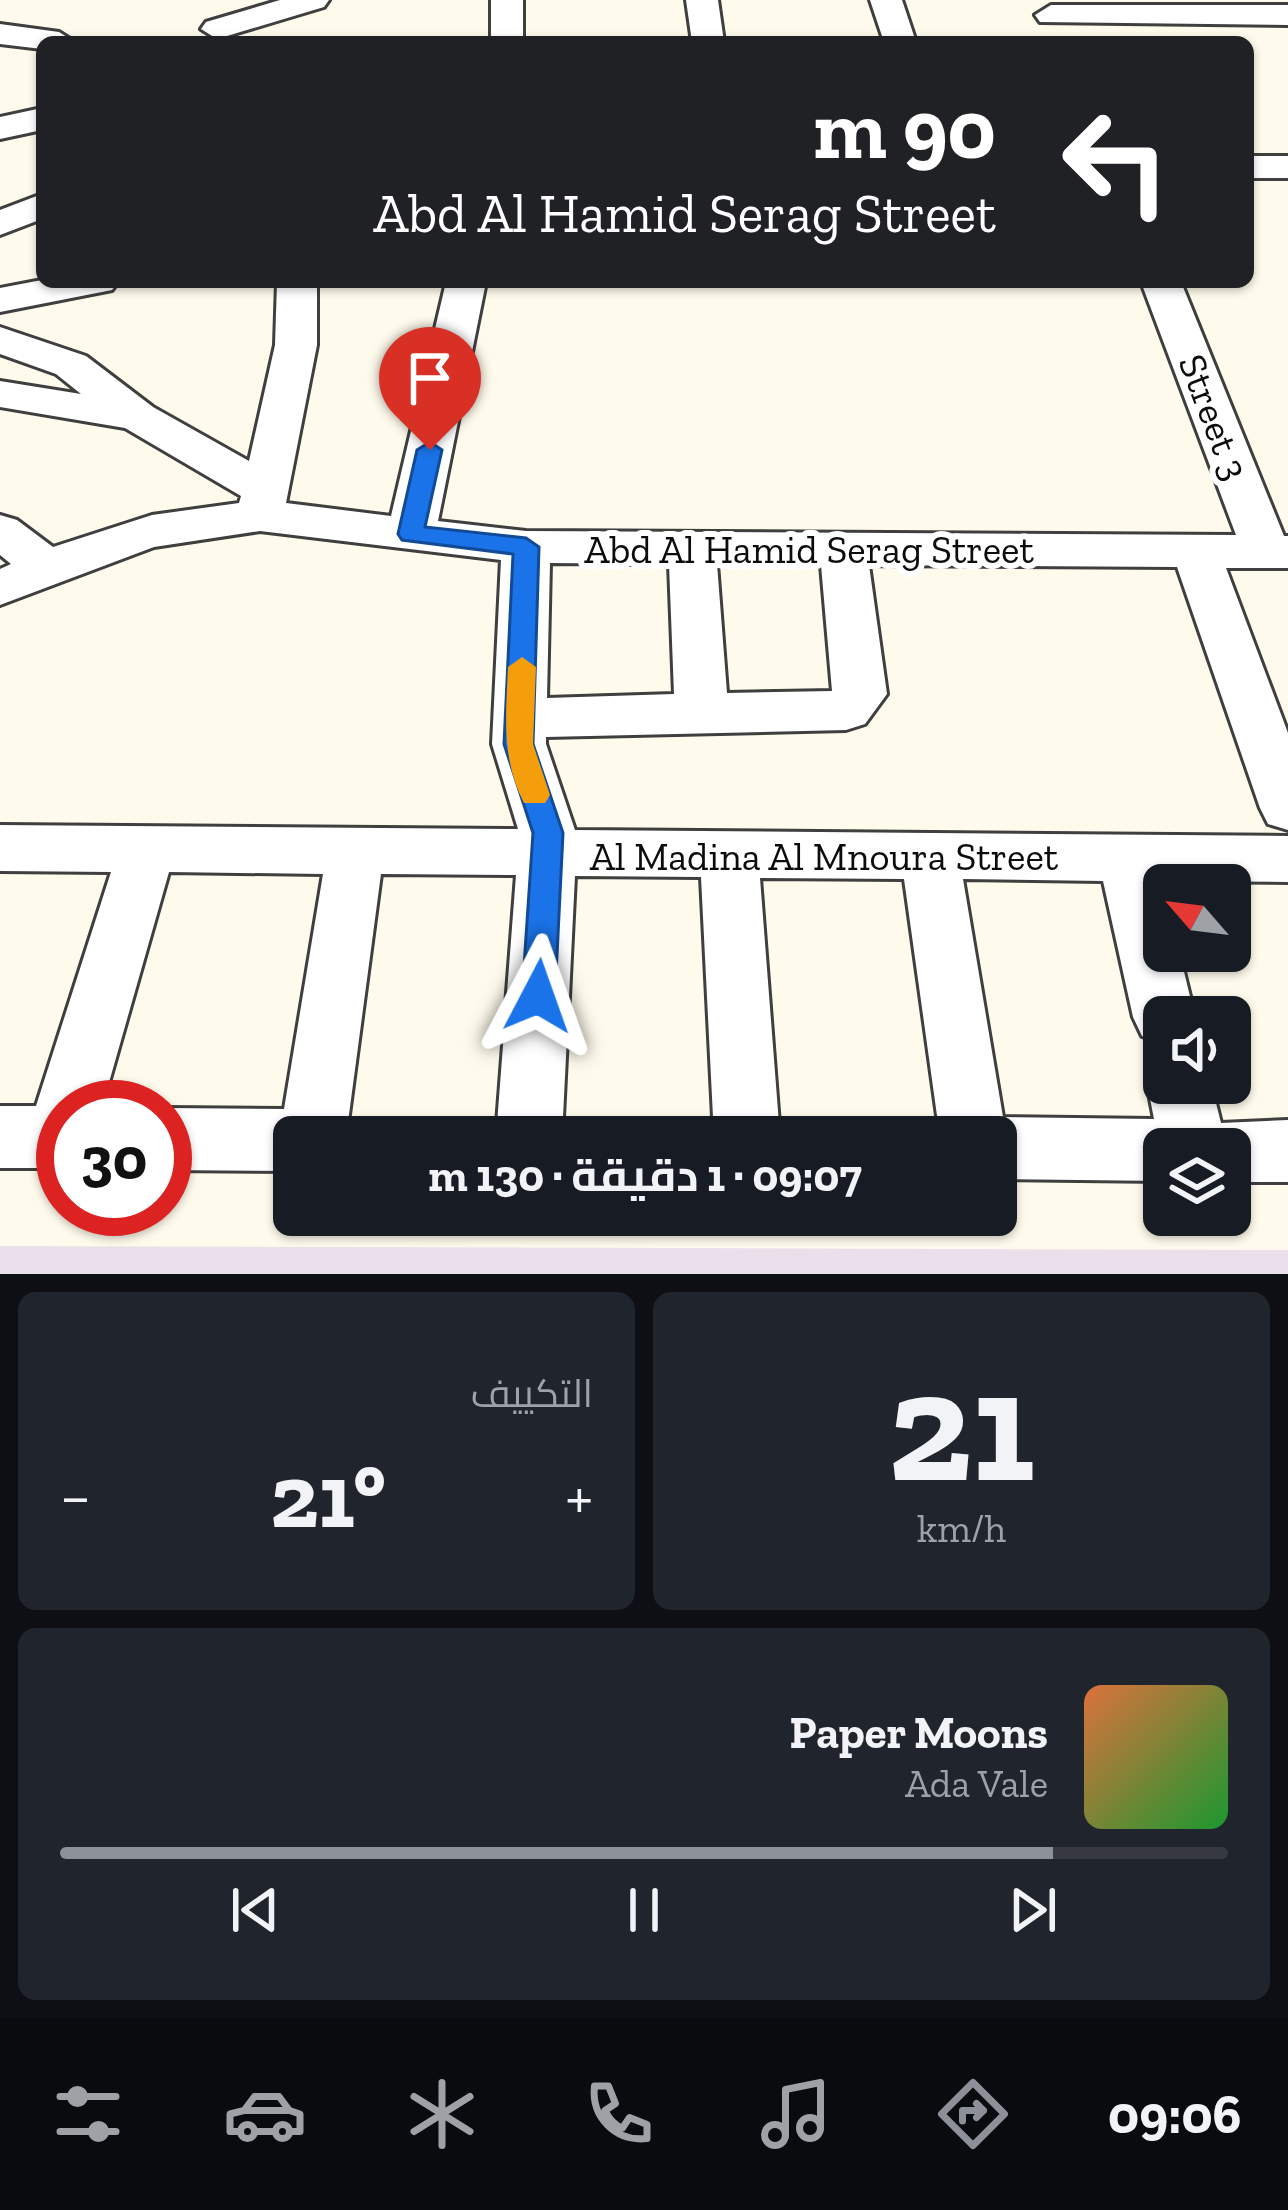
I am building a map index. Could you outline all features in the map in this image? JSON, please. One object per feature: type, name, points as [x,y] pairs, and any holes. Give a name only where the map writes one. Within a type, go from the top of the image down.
[{"type":"street","points":[[192,0],[222,35],[313,0]]},
{"type":"street","points":[[507,0],[507,36]]},
{"type":"street","points":[[702,0],[707,36]]},
{"type":"street","points":[[886,0],[898,36]]},
{"type":"street","points":[[1053,19],[1132,8],[1218,8],[1288,15]]},
{"type":"street","points":[[0,34],[36,39]]},
{"type":"street","points":[[0,128],[36,120]]},
{"type":"street","points":[[1254,167],[1288,167]]},
{"type":"street","points":[[0,224],[36,208]]},
{"type":"street","points":[[0,300],[65,288]]},
{"type":"street","points":[[0,340],[71,365],[137,417],[263,503],[296,345],[297,288]]},
{"type":"street","points":[[411,534],[465,288]]},
{"type":"street","name":"Street 3","points":[[1164,288],[1277,552]]},
{"type":"street","points":[[0,394],[137,417]]},
{"type":"street","name":"Abd Al Hamid Serag Street","points":[[0,588],[46,566],[152,531],[263,503],[411,534],[526,547],[1277,552]]},
{"type":"street","points":[[0,531],[46,566]]},
{"type":"street","points":[[526,547],[520,718],[524,769],[543,812],[548,854],[531,1116]]},
{"type":"street","points":[[692,548],[702,715]]},
{"type":"street","points":[[520,718],[832,713],[855,703],[861,683],[843,549]]},
{"type":"street","points":[[1196,552],[1288,808]]},
{"type":"street","name":"Al Madina Al Mnoura Street","points":[[0,848],[1288,859]]},
{"type":"street","points":[[68,1080],[147,849]]},
{"type":"street","points":[[316,1116],[356,852]]},
{"type":"street","points":[[729,856],[746,1116]]},
{"type":"street","points":[[929,857],[971,1116]]},
{"type":"street","points":[[1127,858],[1159,996]]},
{"type":"street","points":[[192,1139],[273,1140]]},
{"type":"street","points":[[1017,1148],[1143,1150]]},
{"type":"street","points":[[1251,1151],[1288,1151]]},
{"type":"shaded area","points":[[0,1246],[1288,1250],[1288,1274],[0,1274]]},
{"type":"slow traffic","points":[[522,667],[519,744],[535,795]]},
{"type":"route","points":[[430,450],[411,534],[526,547],[519,744],[548,833],[538,996]]}]
